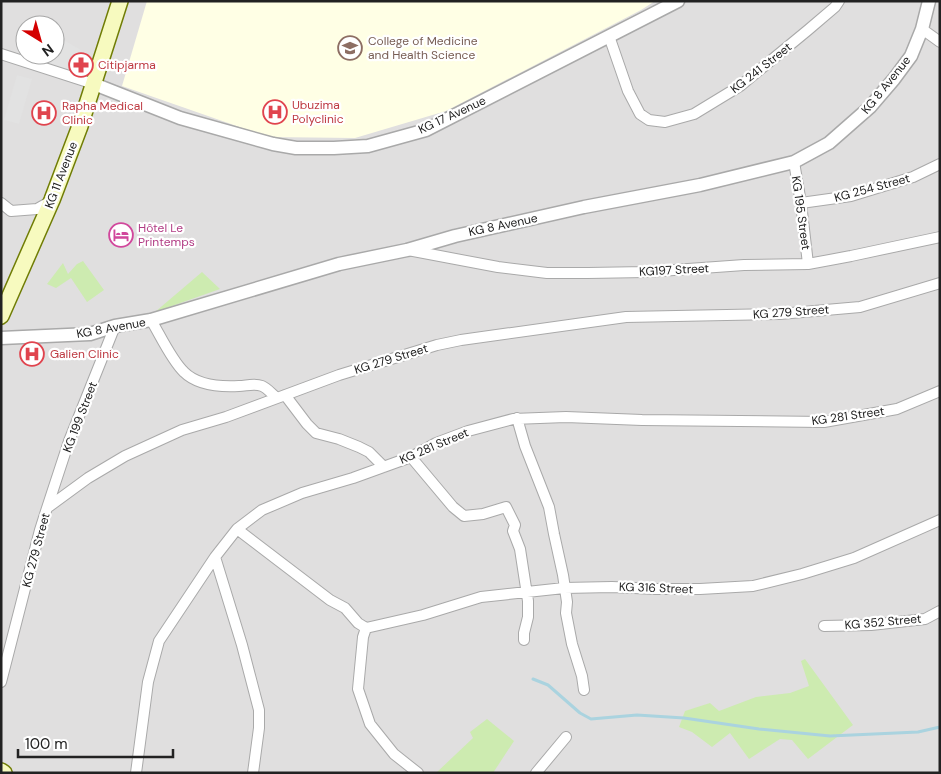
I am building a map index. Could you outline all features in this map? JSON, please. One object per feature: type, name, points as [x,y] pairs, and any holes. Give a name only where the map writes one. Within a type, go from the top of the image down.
[{"type":"main road","name":"KG 11 Avenue","points":[[1,316],[52,200],[80,126],[120,1]]},
{"type":"street","name":"KG 17 Avenue","points":[[94,84],[180,118],[264,142],[296,148],[368,146],[426,130],[678,1]]},
{"type":"street","name":"KG 241 Street","points":[[608,36],[628,91],[640,114],[649,120],[665,122],[694,114],[740,86],[835,7],[839,1]]},
{"type":"street","name":"KG 8 Avenue","points":[[1,338],[90,334],[115,326],[151,320],[339,264],[406,250],[455,236],[584,207],[700,185],[794,162],[829,143],[870,107],[894,79],[911,56],[922,30],[929,1]]},
{"type":"street","points":[[922,30],[940,42]]},
{"type":"street","points":[[1,54],[94,84]]},
{"type":"street","name":"KG 195 Street","points":[[794,162],[808,264]]},
{"type":"street","name":"KG 254 Street","points":[[801,203],[850,196],[913,177],[940,164]]},
{"type":"street","points":[[1,203],[11,211],[37,209],[52,200]]},
{"type":"street","name":"KG197 Street","points":[[406,250],[498,268],[547,273],[646,272],[744,265],[808,264],[940,237]]},
{"type":"street","name":"KG 279 Street","points":[[1,682],[47,508],[88,478],[125,456],[182,430],[226,417],[339,375],[436,345],[461,340],[626,317],[780,314],[860,306],[940,283]]},
{"type":"street","points":[[151,320],[175,361],[184,372],[194,379],[225,386],[255,385],[266,388],[281,396],[316,433],[359,447],[369,452],[384,467]]},
{"type":"street","name":"KG 199 Street","points":[[47,508],[70,441],[115,326]]},
{"type":"street","name":"KG 281 Street","points":[[136,773],[148,682],[159,641],[215,557],[237,529],[262,510],[302,492],[354,478],[412,457],[444,440],[517,418],[566,417],[642,420],[824,422],[897,409],[940,391]]},
{"type":"street","points":[[517,418],[525,446],[549,507],[563,575],[566,613],[584,690]]},
{"type":"street","points":[[412,457],[453,507],[464,516],[483,514],[506,506],[515,525],[514,531],[520,549],[527,592],[528,617],[524,640]]},
{"type":"street","name":"KG 316 Street","points":[[366,628],[423,615],[481,597],[527,592],[564,588],[700,589],[753,586],[802,574],[854,558],[940,520]]},
{"type":"street","points":[[237,529],[330,600],[345,608],[358,623],[366,628],[363,637],[358,689],[370,724],[394,754],[418,773]]},
{"type":"street","points":[[215,557],[242,645],[258,710],[259,728],[253,773]]},
{"type":"street","name":"KG 352 Street","points":[[824,626],[871,625],[925,619],[940,611]]},
{"type":"street","points":[[536,773],[566,737]]},
{"type":"shaded area","points":[[1,1],[940,1],[940,773],[1,773]]},
{"type":"shaded area","name":"College of Medicine and Health Science","points":[[147,1],[655,1],[446,111],[355,138],[268,137],[122,86]]},
{"type":"shaded area","points":[[65,41],[86,53],[78,74],[45,65],[65,65]]},
{"type":"shaded area","points":[[17,75],[32,79],[19,124],[4,120]]},
{"type":"green space","points":[[83,261],[104,290],[87,302],[71,278],[56,288],[47,284],[63,263],[68,274],[77,264]]},
{"type":"green space","points":[[202,272],[220,289],[155,312]]},
{"type":"green space","points":[[805,659],[853,725],[808,759],[792,740],[780,739],[749,759],[730,733],[712,747],[692,732],[679,727],[685,711],[710,703],[719,711],[756,697],[790,693],[809,686],[801,661]]},
{"type":"green space","points":[[487,719],[514,741],[493,773],[436,773],[473,738],[470,732]]},
{"type":"waterway","points":[[533,679],[548,685],[580,713],[591,719],[637,715],[684,718],[759,729],[830,736],[918,732],[940,727]]},
{"type":"place","name":"College of Medicine and Health Science","points":[[350,48]]},
{"type":"place","name":"Citipjarma","points":[[81,65]]},
{"type":"place","name":"Ubuzima Polyclinic","points":[[275,112]]},
{"type":"place","name":"Rapha Medical Clinic","points":[[44,113]]},
{"type":"place","name":"Hôtel Le Printemps","points":[[121,235]]},
{"type":"place","name":"Galien Clinic","points":[[32,354]]}]
